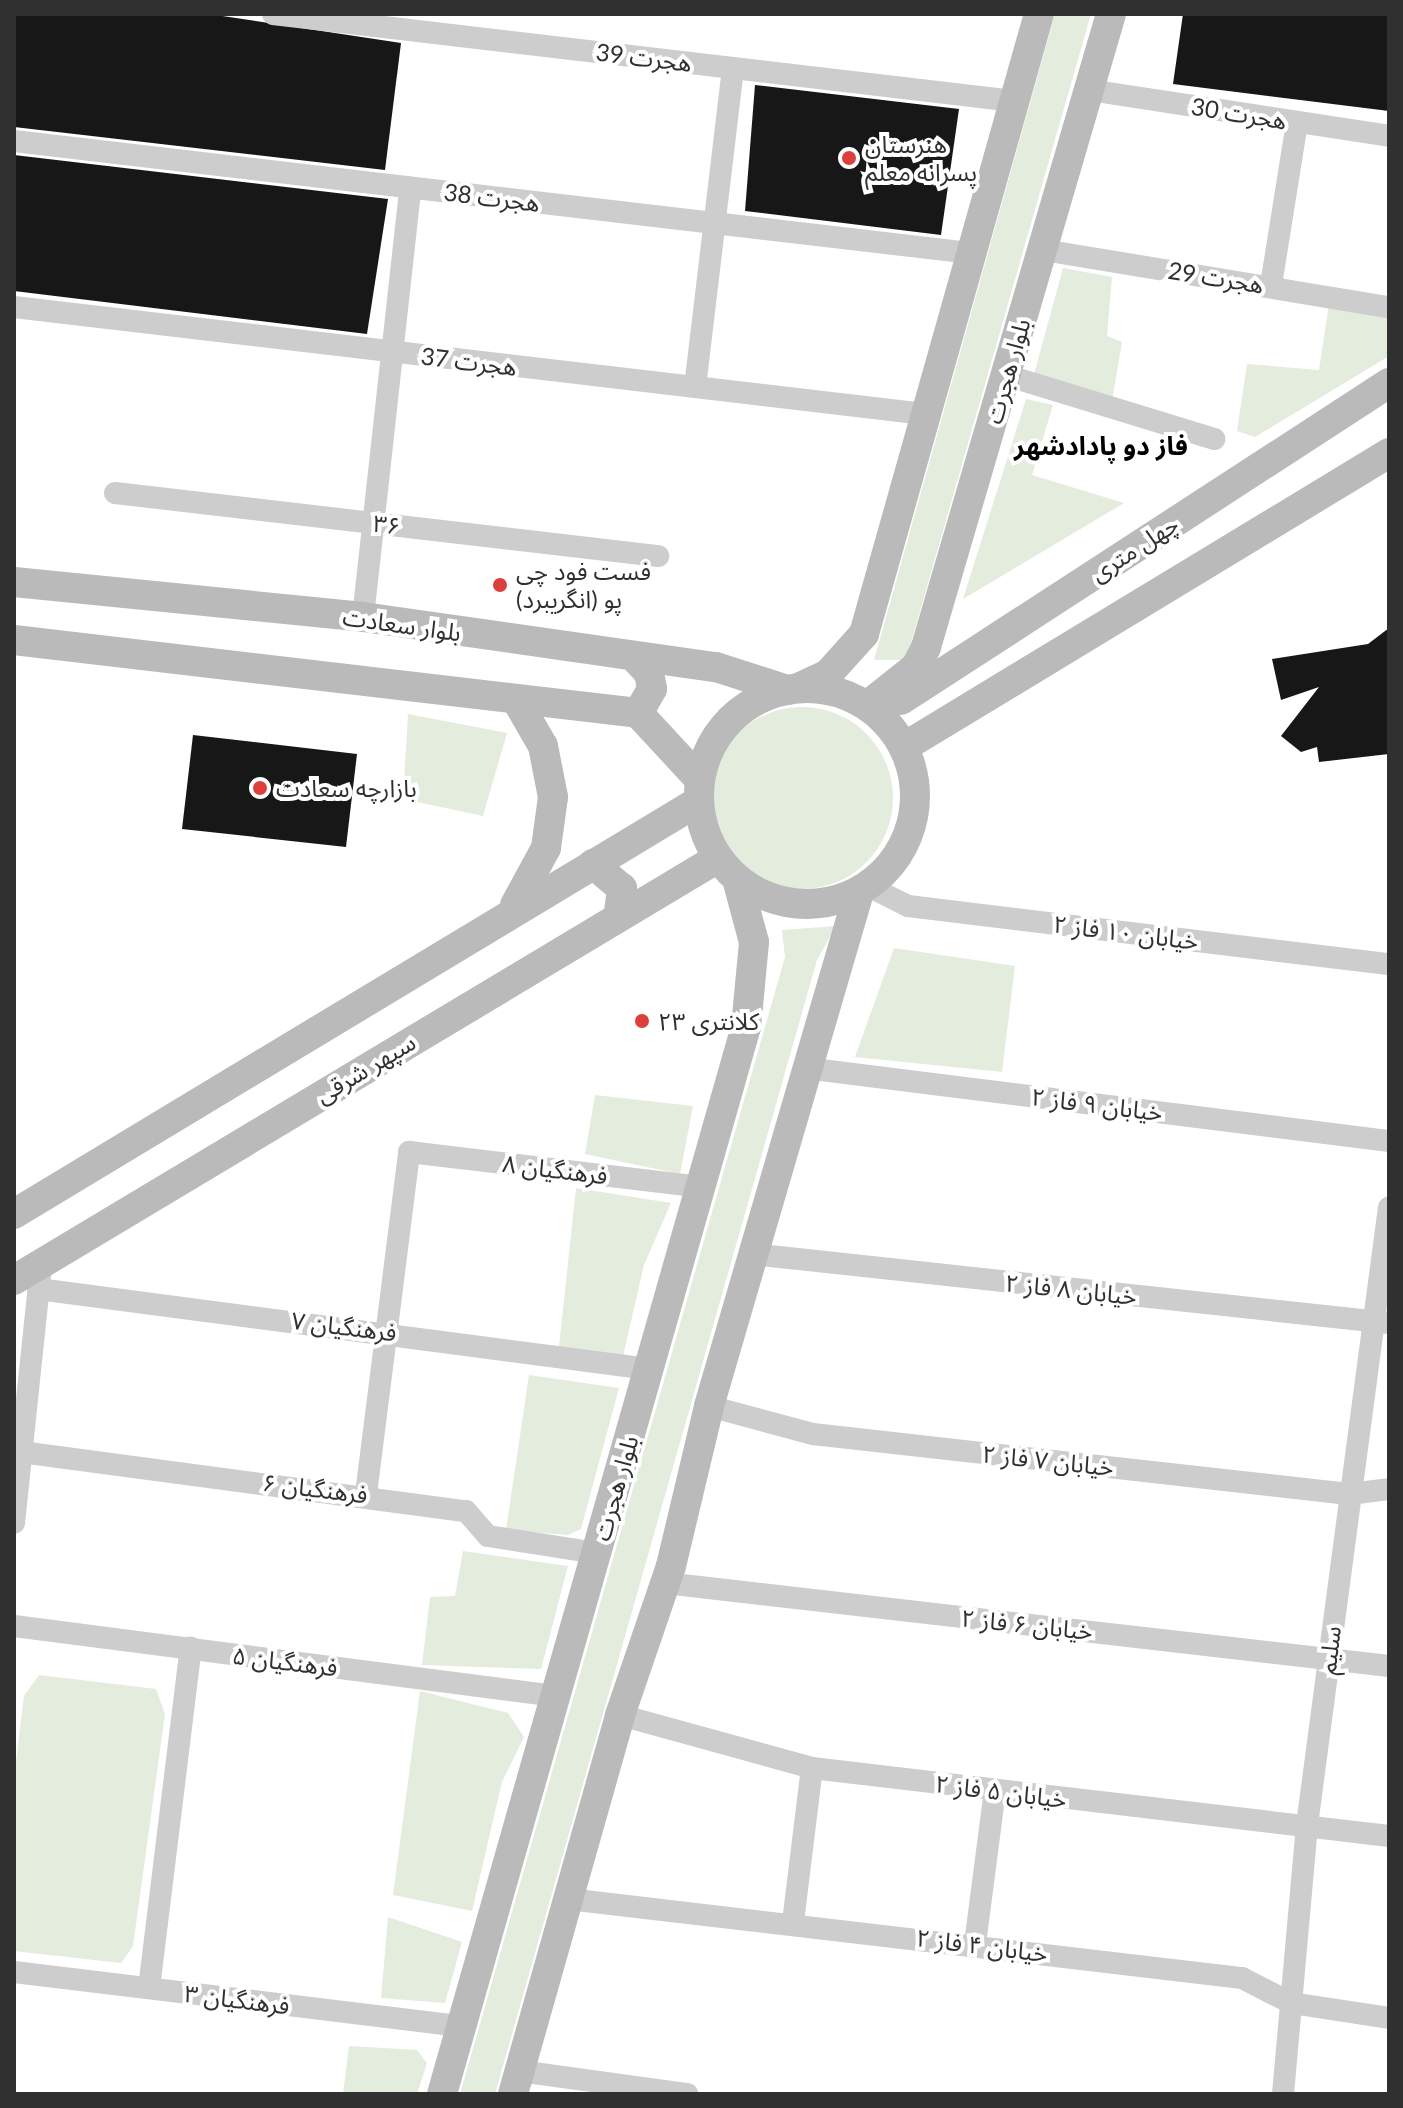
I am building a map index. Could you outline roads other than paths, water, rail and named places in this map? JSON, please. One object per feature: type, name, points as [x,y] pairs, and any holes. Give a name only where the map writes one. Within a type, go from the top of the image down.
[{"type":"main road","points":[[14,1214],[593,864],[700,790],[707,754],[739,712],[828,674],[864,634],[1039,14]]},
{"type":"main road","name":"بلوار هجرت","points":[[874,710],[916,667],[926,647],[1111,14]]},
{"type":"main road","name":"چهل متری","points":[[874,710],[1389,383]]},
{"type":"main road","name":"چهل متری","points":[[904,747],[1389,453]]},
{"type":"main road","name":"بلوار سعادت","points":[[14,582],[363,617],[716,667],[792,689]]},
{"type":"main road","points":[[14,640],[638,713],[700,790],[728,868],[796,903],[864,889],[892,865],[912,823],[914,776],[904,747],[874,710],[835,691],[792,689]]},
{"type":"main road","points":[[634,657],[649,673],[652,689],[638,713]]},
{"type":"main road","points":[[507,915],[537,873],[551,823],[546,758],[517,701]]},
{"type":"main road","points":[[593,864],[622,888],[619,914]]},
{"type":"main road","name":"بلوار هجرت","points":[[442,2094],[701,1187],[755,983],[754,942],[728,868]]},
{"type":"main road","name":"سپهر شرقی","points":[[31,1278],[619,914],[728,868]]},
{"type":"main road","points":[[516,2082],[620,1715],[665,1583],[709,1406],[805,1068],[864,889]]},
{"type":"street","name":"هجرت 39","points":[[273,14],[428,23],[733,68],[1014,101]]},
{"type":"street","points":[[695,387],[733,68]]},
{"type":"street","name":"هجرت 30","points":[[1089,90],[1389,136]]},
{"type":"street","points":[[1271,285],[1297,122]]},
{"type":"street","name":"هجرت 38","points":[[14,141],[971,253]]},
{"type":"street","points":[[363,617],[370,522],[410,188]]},
{"type":"street","name":"هجرت 29","points":[[1043,250],[1271,285],[1389,307]]},
{"type":"street","name":"هجرت 37","points":[[14,307],[925,414]]},
{"type":"street","points":[[1005,375],[1214,439]]},
{"type":"street","name":"۳۶","points":[[115,493],[658,556]]},
{"type":"street","name":"خیابان ۱۰ فاز ۲","points":[[864,889],[908,906],[1389,964]]},
{"type":"street","name":"خیابان ۹ فاز ۲","points":[[805,1068],[1389,1141]]},
{"type":"street","name":"فرهنگیان ۸","points":[[387,1331],[409,1152],[701,1187]]},
{"type":"street","name":"سلیم","points":[[1283,2094],[1307,1825],[1349,1494],[1381,1322],[1389,1207]]},
{"type":"street","name":"خیابان ۸ فاز ۲","points":[[752,1254],[1381,1322]]},
{"type":"street","points":[[14,1523],[31,1278]]},
{"type":"street","name":"فرهنگیان ۷","points":[[31,1278],[649,1369]]},
{"type":"street","points":[[366,1494],[387,1331]]},
{"type":"street","name":"خیابان ۷ فاز ۲","points":[[709,1406],[813,1434],[1349,1494],[1389,1489]]},
{"type":"street","name":"فرهنگیان ۶","points":[[21,1452],[366,1494],[466,1511],[488,1536],[596,1553]]},
{"type":"street","name":"خیابان ۶ فاز ۲","points":[[665,1583],[1389,1666]]},
{"type":"street","name":"فرهنگیان ۵","points":[[14,1626],[556,1696]]},
{"type":"street","points":[[149,1988],[191,1648]]},
{"type":"street","name":"خیابان ۵ فاز ۲","points":[[620,1715],[812,1768],[1389,1836]]},
{"type":"street","points":[[793,1922],[812,1768]]},
{"type":"street","points":[[975,1944],[995,1790]]},
{"type":"street","name":"خیابان ۴ فاز ۲","points":[[568,1899],[793,1922],[1242,1978],[1291,2003],[1389,2018]]},
{"type":"street","name":"فرهنگیان ۳","points":[[14,1972],[461,2026]]},
{"type":"street","points":[[516,2082],[687,2094]]},
{"type":"place","name":"هنرستان پسرانه معلم","points":[[849,158]]},
{"type":"place","name":"فست فود چی پو (انگریبرد)","points":[[500,585]]},
{"type":"place","name":"بازارچه سعادت","points":[[260,788]]},
{"type":"place","name":"کلانتری ۲۳","points":[[642,1021]]},
{"type":"district","name":"فاز دو پادادشهر","points":[[1101,446]]}]
